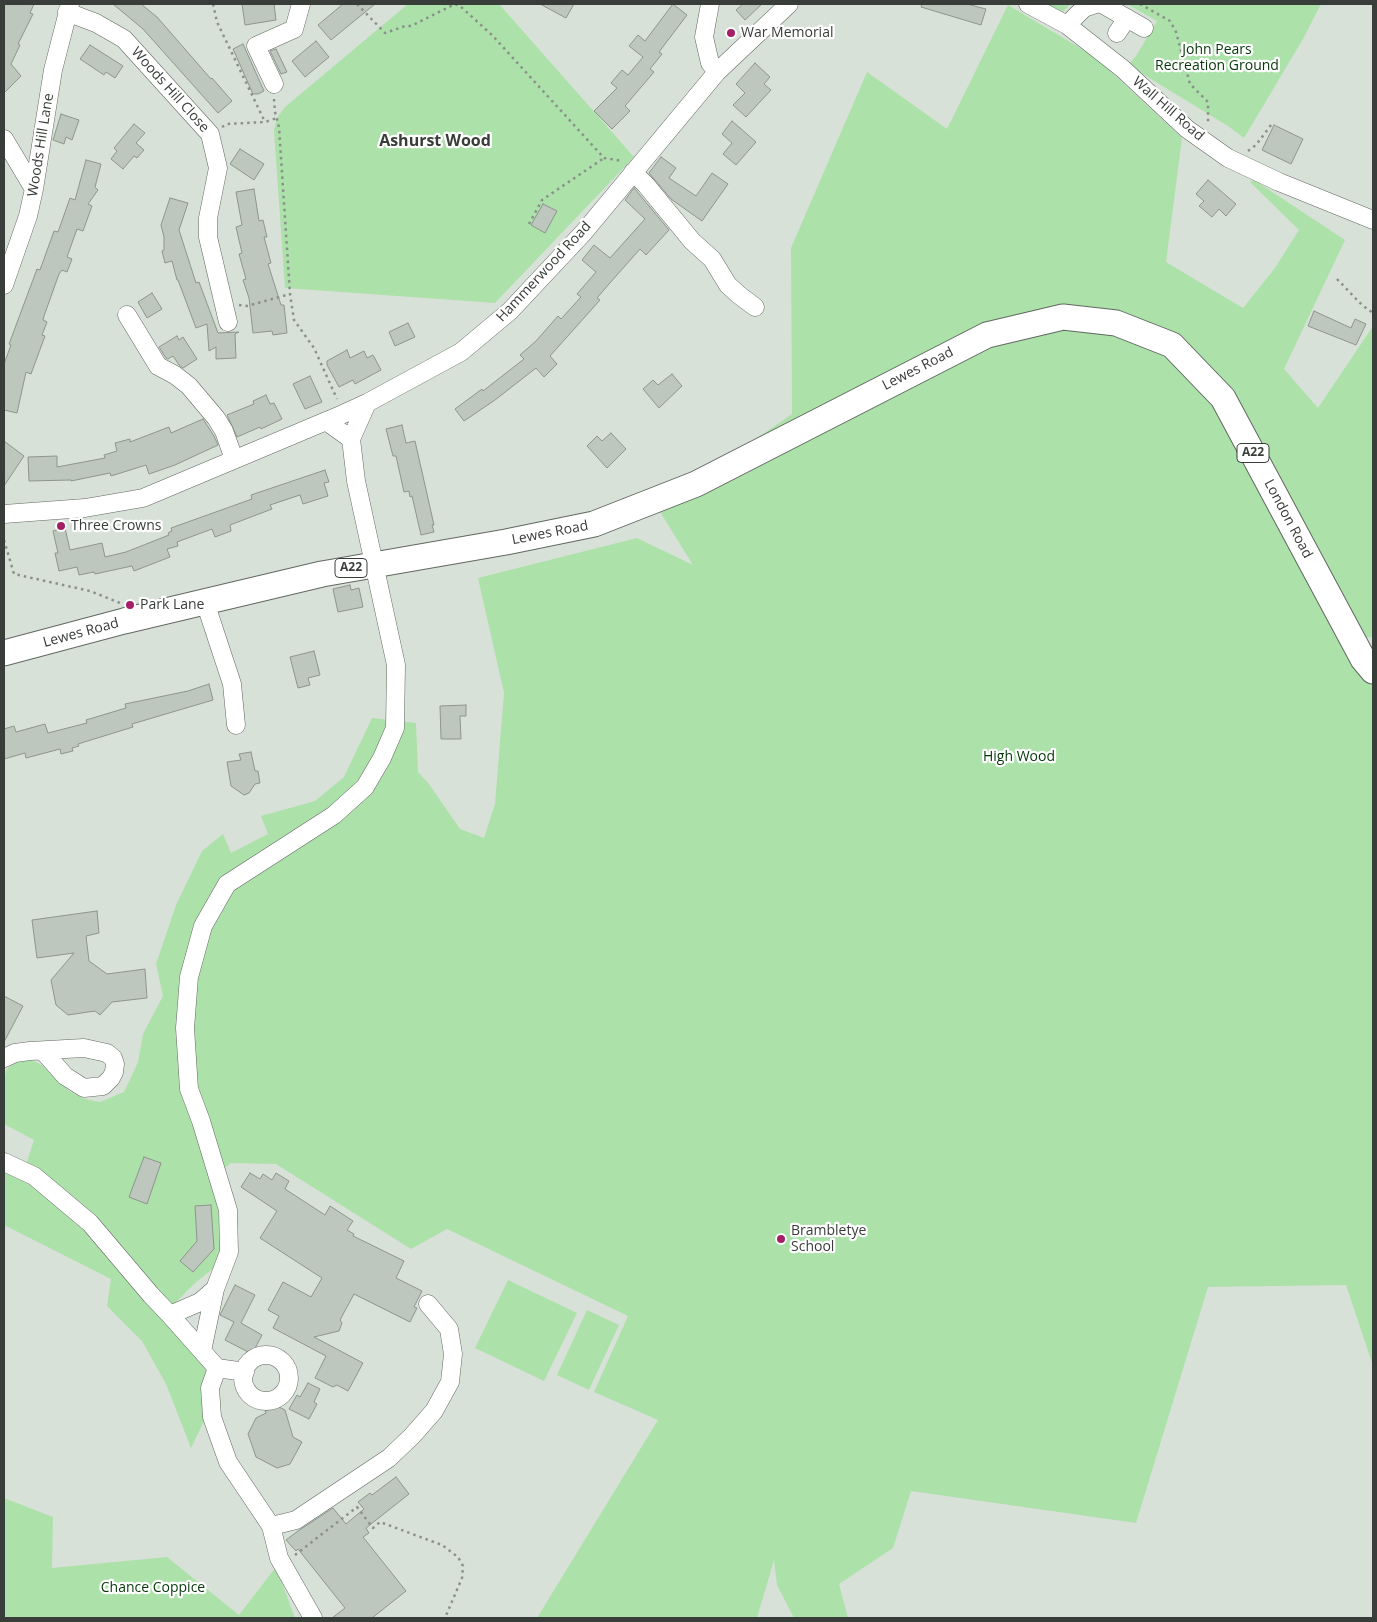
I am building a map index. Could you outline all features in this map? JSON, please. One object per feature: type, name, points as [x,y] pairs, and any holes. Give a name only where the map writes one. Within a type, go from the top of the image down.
[{"type":"highway","name":"Lewes Road","points":[[4,653],[124,621],[322,574],[506,542],[594,524],[696,484],[987,335],[1063,317]]},
{"type":"highway","name":"London Road","points":[[1063,317],[1116,323],[1172,345],[1224,398],[1363,659],[1373,671]]},
{"type":"street","points":[[274,84],[256,46],[294,28],[301,4]]},
{"type":"street","points":[[710,4],[704,37],[710,63],[717,72],[789,4]]},
{"type":"street","name":"Wall Hill Road","points":[[1028,4],[1068,25],[1123,69],[1187,129],[1235,161],[1280,182],[1373,220]]},
{"type":"street","points":[[1068,25],[1084,8],[1096,4]]},
{"type":"street","points":[[1102,4],[1144,28]]},
{"type":"street","name":"Woods Hill Close","points":[[69,8],[124,39],[210,134],[218,168],[208,218],[208,238],[228,322]]},
{"type":"street","name":"Woods Hill Lane","points":[[4,285],[25,225],[34,189],[53,70],[69,8]]},
{"type":"street","points":[[1117,33],[1127,18]]},
{"type":"street","name":"Hammerwood Road","points":[[4,514],[85,508],[143,498],[344,414],[461,352],[510,311],[584,232],[717,72]]},
{"type":"street","points":[[4,139],[34,189]]},
{"type":"street","points":[[633,172],[692,241],[712,259],[728,285],[755,307]]},
{"type":"street","points":[[127,315],[158,366],[175,375],[189,386],[216,418],[224,430],[234,459]]},
{"type":"street","points":[[202,1351],[215,1288],[229,1252],[228,1210],[201,1121],[189,1089],[185,1028],[189,977],[203,926],[227,884],[334,815],[365,787],[382,758],[394,728],[396,666],[356,481],[351,440],[367,403]]},
{"type":"street","points":[[326,421],[351,440]]},
{"type":"street","points":[[205,602],[232,684],[236,725]]},
{"type":"street","points":[[4,1058],[15,1053],[43,1051]]},
{"type":"street","points":[[4,1162],[34,1176],[90,1223],[150,1295],[217,1368],[245,1372]]},
{"type":"street","points":[[170,1315],[200,1302],[215,1288]]},
{"type":"street","points":[[271,1526],[296,1520],[389,1458],[434,1412],[450,1382],[452,1354],[449,1329],[428,1304]]},
{"type":"street","points":[[217,1368],[210,1388],[212,1417],[228,1462],[271,1526],[279,1558],[313,1618]]},
{"type":"path","points":[[213,4],[217,22],[264,122]]},
{"type":"path","points":[[357,4],[385,34],[405,26],[410,26],[455,4],[460,6],[492,34],[604,158],[542,200],[529,224]]},
{"type":"path","points":[[1140,4],[1170,21],[1176,32],[1190,84],[1208,102],[1208,129]]},
{"type":"path","points":[[274,84],[279,127],[290,294],[294,320],[314,348],[344,414]]},
{"type":"path","points":[[210,134],[227,124],[264,122],[277,118]]},
{"type":"path","points":[[1235,161],[1256,146],[1271,125]]},
{"type":"path","points":[[1337,279],[1362,305],[1373,313]]},
{"type":"path","points":[[247,306],[290,294]]},
{"type":"path","points":[[4,540],[14,574],[90,591],[120,602],[124,621]]},
{"type":"path","points":[[282,1564],[357,1507],[373,1528],[380,1522],[442,1545],[458,1557],[463,1566],[462,1578],[445,1618]]},
{"type":"green space","points":[[408,4],[499,4],[634,157],[495,303],[285,288],[274,130],[277,118],[285,107]]},
{"type":"green space","points":[[1041,4],[1070,4],[1061,14]]},
{"type":"green space","name":"John Pears Recreation Ground","points":[[1127,4],[1321,4],[1303,39],[1244,138],[1228,126],[1128,65],[1136,56],[1157,21]]},
{"type":"green space","name":"High Wood","points":[[1008,5],[1095,57],[1182,138],[1166,262],[1243,308],[1275,268],[1299,230],[1250,182],[1254,180],[1345,240],[1284,369],[1318,408],[1373,326],[1373,637],[1361,638],[1373,676],[1373,1366],[1346,1285],[1208,1287],[1136,1523],[911,1491],[893,1548],[839,1584],[848,1618],[794,1618],[777,1585],[774,1560],[757,1618],[537,1618],[658,1420],[594,1392],[628,1316],[447,1229],[411,1249],[276,1164],[231,1163],[212,1179],[224,1244],[215,1267],[195,1283],[162,1316],[207,1368],[202,1391],[206,1417],[191,1448],[166,1384],[142,1341],[107,1306],[111,1279],[4,1225],[4,1172],[21,1180],[34,1140],[4,1124],[6,1070],[15,1061],[29,1059],[42,1065],[69,1091],[85,1099],[100,1102],[124,1092],[138,1062],[143,1034],[163,996],[156,964],[176,905],[202,851],[223,834],[231,853],[268,834],[261,816],[315,801],[344,777],[372,718],[416,723],[418,772],[429,784],[460,829],[484,838],[495,804],[504,693],[478,578],[637,538],[693,565],[657,507],[792,414],[791,248],[867,72],[947,129]]},
{"type":"green space","points":[[508,1280],[577,1313],[544,1381],[475,1348]]},
{"type":"green space","points":[[587,1310],[619,1325],[589,1390],[557,1375]]},
{"type":"green space","name":"Chance Coppice","points":[[4,1498],[53,1517],[52,1568],[167,1557],[239,1615],[276,1567],[295,1618],[4,1618]]},
{"type":"building","points":[[4,4],[34,4],[30,13],[33,14],[18,44],[20,45],[11,64],[21,76],[4,93]]},
{"type":"building","points":[[113,4],[141,4],[157,17],[232,101],[218,113],[143,29]]},
{"type":"building","points":[[242,4],[274,4],[276,20],[245,25]]},
{"type":"building","points":[[343,4],[375,4],[331,40],[318,25]]},
{"type":"building","points":[[540,4],[574,4],[566,18]]},
{"type":"building","points":[[673,4],[687,15],[659,52],[662,54],[650,69],[654,72],[625,106],[630,111],[612,129],[594,111],[617,88],[611,83],[622,70],[628,75],[643,57],[629,46],[638,35],[645,41]]},
{"type":"building","points":[[743,4],[762,4],[745,20],[736,10]]},
{"type":"building","points":[[922,4],[967,4],[986,9],[981,25],[921,7]]},
{"type":"building","points":[[316,41],[329,57],[305,77],[292,61]]},
{"type":"building","points":[[243,44],[264,91],[258,94],[253,94],[233,49]]},
{"type":"building","points":[[90,45],[123,66],[115,78],[106,72],[104,75],[80,59]]},
{"type":"building","points":[[276,49],[287,72],[281,74],[270,51]]},
{"type":"building","points":[[755,63],[770,77],[764,84],[771,90],[746,117],[733,105],[745,93],[736,84]]},
{"type":"building","points":[[61,114],[79,120],[72,140],[66,137],[64,144],[53,140]]},
{"type":"building","points":[[732,121],[756,142],[736,165],[723,154],[732,143],[722,134]]},
{"type":"building","points":[[134,124],[145,133],[136,143],[144,150],[137,158],[134,156],[123,169],[111,159],[117,151],[114,148]]},
{"type":"building","points":[[1274,125],[1303,139],[1291,164],[1262,150]]},
{"type":"building","points":[[240,149],[264,164],[254,180],[230,164]]},
{"type":"building","points":[[661,157],[676,168],[669,178],[696,196],[712,173],[728,184],[702,221],[671,199],[649,173]]},
{"type":"building","points":[[86,160],[101,164],[95,187],[98,190],[88,204],[92,206],[83,231],[77,229],[67,257],[72,259],[67,272],[62,270],[59,274],[43,320],[47,322],[42,335],[45,336],[31,374],[26,372],[17,413],[4,410],[4,364],[11,345],[9,344],[37,269],[40,270],[54,231],[58,232],[70,198],[75,200]]},
{"type":"building","points":[[1208,180],[1236,204],[1226,216],[1219,209],[1212,217],[1199,206],[1204,201],[1196,194]]},
{"type":"building","points":[[634,188],[669,230],[646,255],[640,249],[597,298],[600,300],[550,356],[557,364],[544,377],[536,368],[464,421],[455,409],[482,389],[483,391],[524,359],[520,355],[536,341],[558,316],[561,319],[581,297],[577,294],[596,272],[582,260],[594,245],[610,258],[645,219],[625,200]]},
{"type":"building","points":[[254,189],[259,221],[263,220],[267,237],[264,237],[271,263],[268,264],[281,305],[284,305],[287,333],[273,335],[272,331],[253,333],[249,298],[243,280],[246,279],[239,254],[242,253],[236,227],[242,225],[236,192]]},
{"type":"building","points":[[170,198],[188,203],[179,230],[196,283],[199,282],[218,333],[239,332],[235,334],[236,358],[216,359],[216,347],[209,351],[207,324],[196,328],[177,280],[172,261],[165,263],[162,251],[164,250],[164,237],[161,225]]},
{"type":"building","points":[[543,204],[557,211],[545,233],[531,225]]},
{"type":"building","points":[[152,293],[162,309],[147,318],[138,302]]},
{"type":"building","points":[[1314,311],[1351,328],[1355,319],[1366,324],[1356,345],[1308,326]]},
{"type":"building","points":[[408,323],[415,337],[395,346],[389,332]]},
{"type":"building","points":[[177,336],[179,340],[183,337],[197,359],[183,368],[173,356],[168,359],[166,358],[159,347]]},
{"type":"building","points":[[347,350],[350,358],[364,351],[367,358],[373,355],[381,370],[355,384],[353,380],[339,387],[327,365],[327,361]]},
{"type":"building","points":[[672,374],[682,386],[659,408],[643,389],[653,380],[658,385]]},
{"type":"building","points":[[310,376],[322,402],[305,409],[293,384]]},
{"type":"building","points":[[266,395],[270,404],[274,403],[282,419],[237,437],[227,415],[254,404],[253,401]]},
{"type":"building","points":[[203,419],[218,445],[175,465],[149,474],[146,465],[111,476],[110,473],[71,481],[29,481],[28,457],[57,456],[57,467],[105,458],[104,455],[117,451],[115,443],[130,439],[130,442],[169,427],[171,433]]},
{"type":"building","points":[[402,425],[406,443],[415,441],[434,532],[421,535],[412,496],[410,497],[409,491],[404,492],[396,456],[393,456],[386,429]]},
{"type":"building","points":[[611,433],[626,449],[607,468],[587,446],[597,436],[602,441]]},
{"type":"building","points":[[4,441],[24,456],[4,486]]},
{"type":"building","points":[[325,470],[329,482],[324,483],[328,496],[303,504],[300,495],[270,505],[272,509],[230,525],[231,531],[215,537],[212,529],[177,542],[178,546],[167,549],[170,557],[134,571],[132,566],[95,574],[94,572],[79,575],[77,567],[59,571],[55,553],[58,553],[53,531],[65,528],[70,550],[102,543],[105,557],[126,552],[169,535],[168,533],[172,531],[171,528],[252,499],[251,495]]},
{"type":"building","points":[[350,585],[351,590],[359,588],[363,607],[338,612],[333,589]]},
{"type":"building","points":[[314,651],[320,675],[308,678],[310,685],[298,688],[290,657]]},
{"type":"building","points":[[209,684],[213,700],[132,724],[133,727],[78,744],[79,746],[72,748],[73,751],[61,754],[60,749],[26,758],[25,753],[4,759],[4,729],[14,726],[16,732],[45,724],[48,733],[87,723],[86,720],[126,708],[125,704],[188,691]]},
{"type":"building","points":[[466,705],[466,716],[460,716],[461,739],[441,739],[440,706]]},
{"type":"building","points":[[251,752],[260,783],[255,784],[249,793],[244,795],[231,786],[227,762],[241,760],[239,754]]},
{"type":"building","points":[[97,911],[99,933],[86,936],[89,961],[107,974],[145,969],[147,998],[112,1002],[100,1015],[95,1011],[68,1015],[56,1005],[51,980],[74,953],[37,958],[32,920]]},
{"type":"building","points":[[4,996],[23,1006],[4,1042]]},
{"type":"building","points":[[144,1157],[161,1163],[147,1204],[129,1197]]},
{"type":"building","points":[[250,1173],[260,1179],[263,1174],[272,1180],[276,1173],[289,1181],[285,1189],[325,1215],[330,1206],[353,1221],[347,1230],[354,1234],[353,1236],[404,1261],[396,1278],[422,1291],[414,1307],[417,1308],[410,1322],[354,1294],[340,1320],[342,1323],[339,1331],[314,1337],[363,1363],[348,1391],[337,1385],[333,1387],[315,1378],[326,1356],[273,1328],[279,1316],[268,1310],[283,1282],[311,1297],[322,1278],[260,1238],[277,1211],[241,1187]]},
{"type":"building","points":[[211,1205],[214,1249],[193,1272],[180,1261],[197,1241],[195,1206]]},
{"type":"building","points":[[235,1285],[255,1295],[241,1323],[262,1335],[252,1354],[225,1340],[234,1322],[220,1315]]},
{"type":"building","points":[[308,1383],[320,1389],[314,1402],[317,1404],[309,1419],[289,1409],[297,1395],[300,1397]]},
{"type":"building","points":[[277,1406],[285,1410],[293,1437],[302,1442],[290,1464],[277,1468],[256,1457],[248,1434],[256,1418],[266,1413],[265,1411]]},
{"type":"building","points":[[396,1477],[409,1494],[366,1528],[369,1533],[363,1537],[406,1591],[372,1618],[332,1618],[345,1608],[298,1549],[296,1551],[286,1540],[333,1508],[346,1524],[364,1509],[358,1502],[370,1493],[372,1495]]},
{"type":"place","name":"War Memorial","points":[[731,33]]},
{"type":"place","name":"Three Crowns","points":[[61,526]]},
{"type":"place","name":"Park Lane","points":[[130,605]]},
{"type":"place","name":"Brambletye School","points":[[781,1239]]},
{"type":"district","name":"Ashurst Wood","points":[[435,141]]}]
